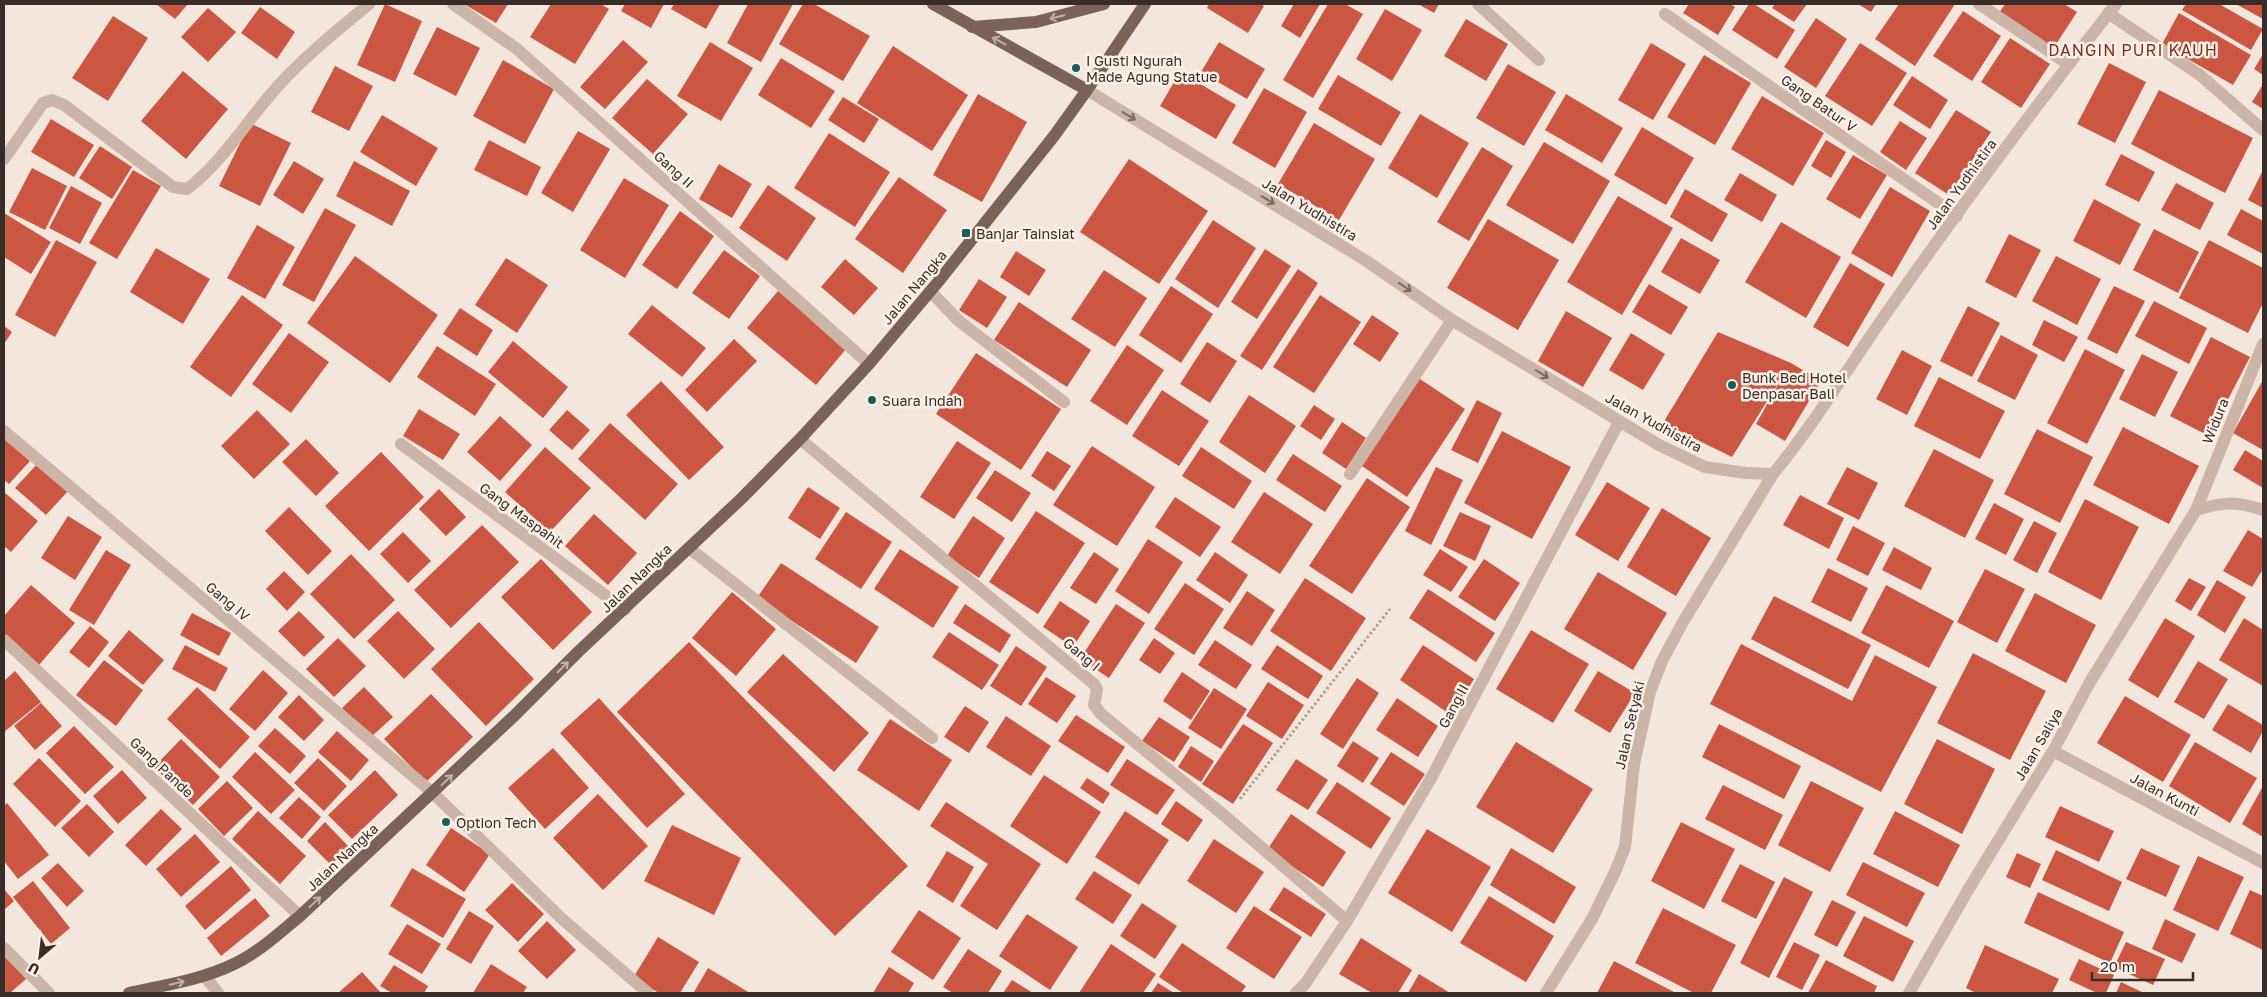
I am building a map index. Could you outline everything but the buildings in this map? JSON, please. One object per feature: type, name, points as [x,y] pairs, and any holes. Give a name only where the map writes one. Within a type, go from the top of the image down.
[{"type":"main road","points":[[932,4],[1087,90]]},
{"type":"main road","points":[[972,27],[1036,22],[1104,4]]},
{"type":"main road","name":"Jalan Nangka","points":[[129,993],[205,976],[235,964],[264,945],[300,916],[514,716],[578,652],[625,610],[742,498],[800,439],[869,364],[930,291],[1087,90],[1145,4]]},
{"type":"street","points":[[4,159],[44,103],[52,100],[64,105],[173,187],[187,189],[203,177],[277,87],[299,64],[369,4]]},
{"type":"street","name":"Gang II","points":[[453,4],[517,48],[869,364]]},
{"type":"street","points":[[1478,4],[1539,60]]},
{"type":"street","points":[[1979,4],[2068,64]]},
{"type":"street","points":[[2112,9],[2200,75],[2263,130]]},
{"type":"street","name":"Jalan Yudhistira","points":[[1087,90],[1365,260],[1452,320],[1619,422],[1682,458],[1705,467],[1746,473],[1773,474],[1806,430],[1896,298],[2068,64],[2112,9]]},
{"type":"street","name":"Gang Batur V","points":[[1665,14],[1956,216]]},
{"type":"street","points":[[930,291],[959,321],[1064,402]]},
{"type":"street","points":[[1350,474],[1452,320]]},
{"type":"street","name":"Widura","points":[[2196,510],[2263,344]]},
{"type":"street","name":"Gang II","points":[[1296,993],[1305,984],[1347,921],[1430,780],[1619,422]]},
{"type":"street","name":"Gang IV","points":[[4,432],[433,792],[561,918],[648,993]]},
{"type":"street","name":"Gang I","points":[[800,439],[1095,685],[1097,690],[1094,705],[1101,714],[1226,817],[1347,921]]},
{"type":"street","name":"Gang Maspahit","points":[[401,444],[625,610]]},
{"type":"street","name":"Jalan Setyaki","points":[[1546,993],[1592,919],[1615,872],[1625,846],[1634,764],[1650,692],[1662,661],[1683,622],[1773,474]]},
{"type":"street","points":[[2196,510],[2220,502],[2242,503],[2263,510]]},
{"type":"street","name":"Jalan Saliya","points":[[1909,993],[1968,890],[2053,751],[2090,682],[2196,510]]},
{"type":"street","points":[[689,548],[932,738]]},
{"type":"street","name":"Gang Pande","points":[[4,640],[300,916]]},
{"type":"street","name":"Jalan Kunti","points":[[2053,751],[2263,863]]},
{"type":"street","points":[[4,948],[49,993]]},
{"type":"street","points":[[205,976],[218,993]]},
{"type":"path","points":[[1226,817],[1390,609]]},
{"type":"place","name":"I Gusti Ngurah Made Agung Statue","points":[[1076,68]]},
{"type":"place","name":"Banjar Tainsiat","points":[[966,233]]},
{"type":"place","name":"Bunk Bed Hotel Denpasar Bali","points":[[1732,385]]},
{"type":"place","name":"Suara Indah","points":[[872,400]]},
{"type":"place","name":"Option Tech","points":[[446,822]]},
{"type":"district","name":"DANGIN PURI KAUH","points":[[2133,50]]}]
